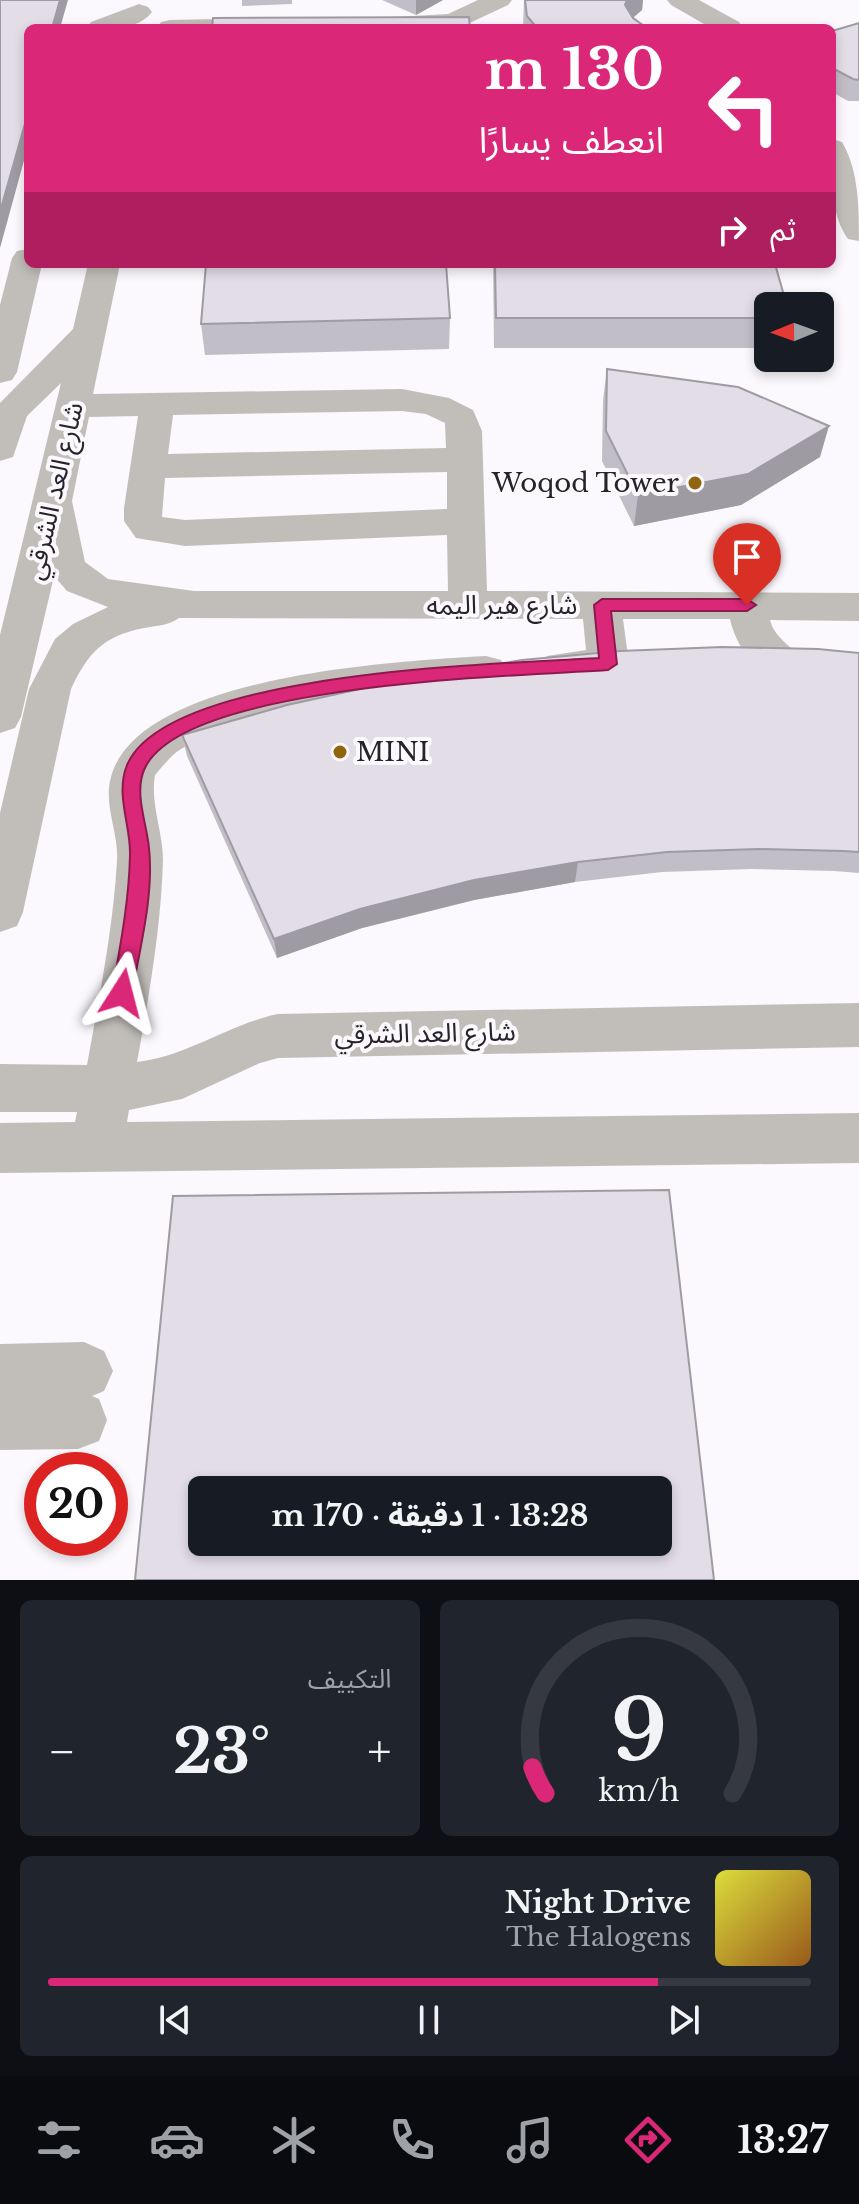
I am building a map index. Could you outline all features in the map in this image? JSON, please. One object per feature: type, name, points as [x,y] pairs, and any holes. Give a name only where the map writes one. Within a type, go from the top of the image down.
[{"type":"street","points":[[374,24],[452,22],[499,0]]},
{"type":"street","points":[[684,1],[723,24]]},
{"type":"street","points":[[836,160],[859,232]]},
{"type":"street","points":[[0,449],[11,412],[3,361],[26,268]]},
{"type":"street","points":[[11,412],[71,354],[89,331],[70,305],[79,268]]},
{"type":"street","name":"شارع العد الشرقي","points":[[0,717],[11,627],[53,501],[103,268]]},
{"type":"street","points":[[74,406],[433,402],[461,418],[468,605]]},
{"type":"street","points":[[157,405],[143,521],[149,529],[163,532],[466,521]]},
{"type":"street","points":[[150,466],[464,460]]},
{"type":"street","name":"شارع هير اليمه","points":[[53,501],[62,553],[77,579],[105,594],[194,605],[859,607]]},
{"type":"street","points":[[785,665],[755,640],[751,605],[859,589]]},
{"type":"street","name":"شارع هير اليمه","points":[[0,912],[50,689],[69,650],[87,634],[121,618],[194,605]]},
{"type":"street","points":[[602,605],[608,664]]},
{"type":"street","points":[[97,1146],[137,900],[140,851],[131,794],[133,779],[136,766],[153,744],[184,724],[216,713],[320,687],[429,675],[652,664]]},
{"type":"street","points":[[726,665],[829,666]]},
{"type":"street","name":"شارع العد الشرقي","points":[[0,1088],[108,1086],[170,1080],[231,1050],[256,1040],[278,1036],[859,1025]]},
{"type":"street","points":[[0,1148],[859,1138]]},
{"type":"street","points":[[0,1373],[81,1395],[0,1421]]},
{"type":"building","points":[[0,0],[60,0],[53,24],[24,24],[24,127],[0,212]]},
{"type":"building","points":[[525,0],[627,0],[625,5],[633,18],[641,24],[534,24],[527,16]]},
{"type":"building","points":[[469,17],[470,24],[212,24],[213,18]]},
{"type":"building","points":[[859,23],[859,80],[836,70],[836,30]]},
{"type":"building","points":[[206,268],[446,268],[450,318],[201,324]]},
{"type":"building","points":[[495,268],[776,268],[783,292],[754,292],[754,318],[496,318]]},
{"type":"building","name":"Woqod Tower","points":[[607,369],[738,387],[829,426],[748,474],[638,495],[606,431]]},
{"type":"building","points":[[722,647],[859,653],[859,852],[758,849],[667,852],[578,862],[474,880],[360,909],[274,939],[182,735],[287,705],[410,678],[522,660],[620,651]]},
{"type":"building","points":[[669,1190],[714,1580],[135,1580],[173,1196]]},
{"type":"place","name":"Woqod Tower","points":[[695,483]]},
{"type":"place","name":"MINI","points":[[340,752]]},
{"type":"route","points":[[122,993],[137,900],[140,851],[131,794],[133,779],[136,766],[153,744],[170,732],[216,713],[320,687],[429,675],[608,664],[602,605],[747,605]]}]
